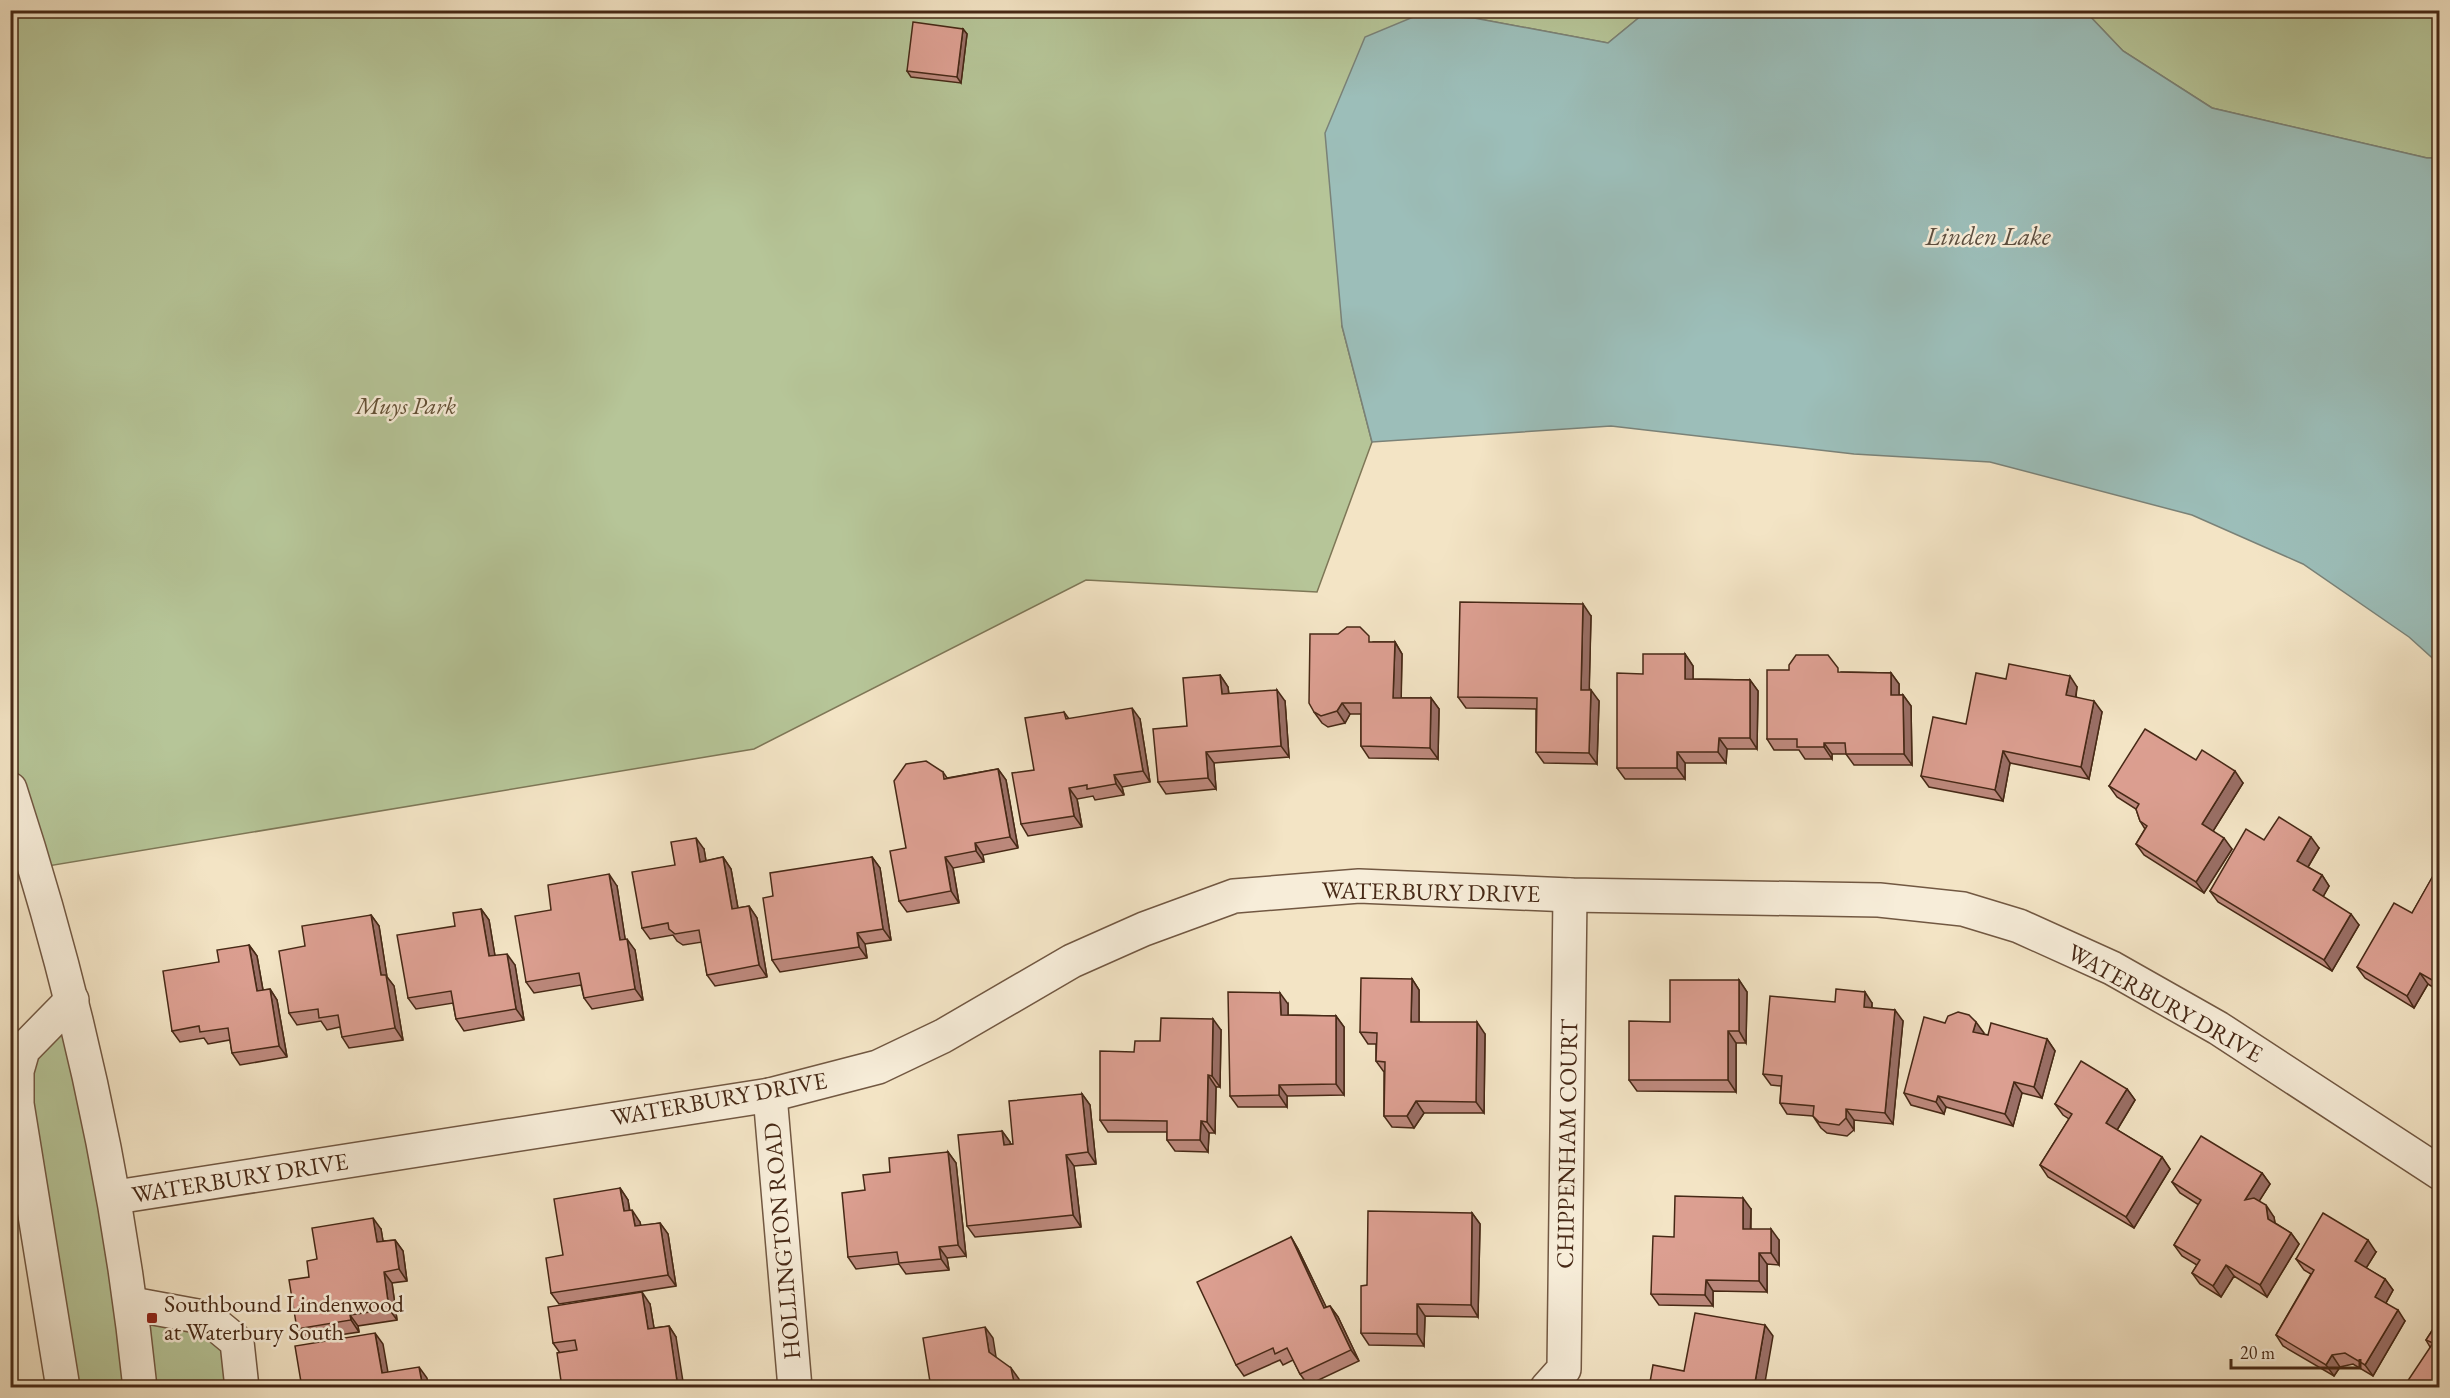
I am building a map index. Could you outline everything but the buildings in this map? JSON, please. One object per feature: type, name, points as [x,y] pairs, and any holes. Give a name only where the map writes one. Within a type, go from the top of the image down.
[{"type":"street","points":[[10,789],[72,1000],[116,1197],[132,1304],[141,1388]]},
{"type":"street","name":"WATERBURY DRIVE","points":[[116,1197],[770,1095],[878,1067],[943,1036],[1072,961],[1144,929],[1234,896],[1359,886],[1570,895],[1879,900],[1963,909],[2019,926],[2112,968],[2218,1028],[2439,1173]]},
{"type":"street","name":"CHIPPENHAM COURT","points":[[1547,1388],[1564,1369],[1570,895]]},
{"type":"street","points":[[63,1388],[17,1104],[17,1071],[23,1050],[72,1000]]},
{"type":"street","name":"HOLLINGTON ROAD","points":[[770,1095],[795,1388]]},
{"type":"street","points":[[132,1304],[208,1318],[237,1342],[242,1388]]},
{"type":"green space","name":"Muys Park","points":[[10,11],[1647,11],[1608,43],[1474,18],[1342,326],[1372,442],[1317,592],[1086,580],[754,749],[36,868],[10,789]]},
{"type":"green space","points":[[2085,11],[2439,11],[2439,158],[2427,158],[2212,108],[2123,51]]},
{"type":"green space","points":[[72,1000],[132,1304],[208,1318],[242,1387],[63,1387],[23,1050]]},
{"type":"water","name":"Linden Lake","points":[[1647,11],[2085,11],[2123,51],[2212,108],[2427,158],[2439,158],[2439,664],[2409,637],[2303,564],[2192,515],[1990,462],[1854,454],[1611,426],[1372,442],[1342,326],[1325,133],[1365,37],[1418,15],[1474,18],[1608,43]]},
{"type":"place","name":"Southbound Lindenwood at Waterbury South","points":[[152,1318]]}]
